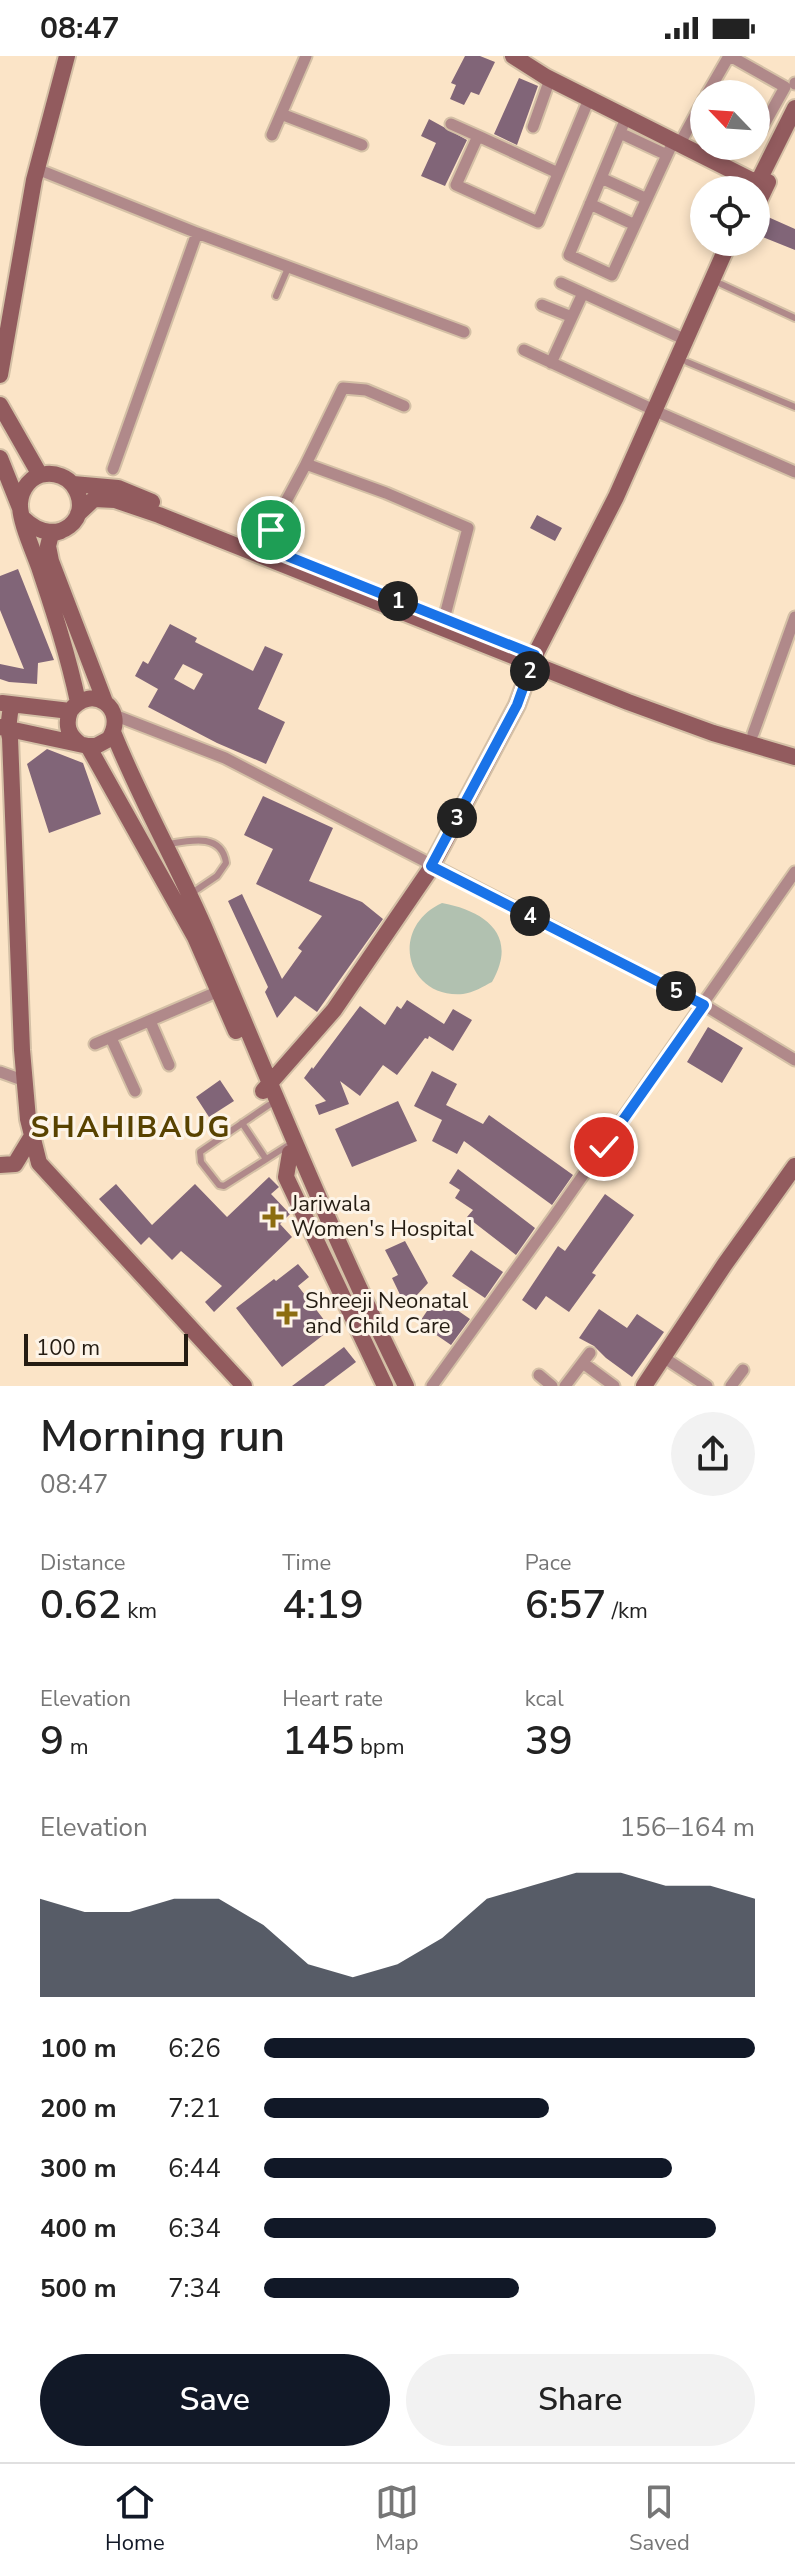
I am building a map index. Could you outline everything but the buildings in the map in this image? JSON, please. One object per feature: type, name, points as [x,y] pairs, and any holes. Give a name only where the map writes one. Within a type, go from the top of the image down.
[{"type":"main road","points":[[0,375],[37,169],[67,56]]},
{"type":"main road","points":[[513,56],[589,99],[623,125],[735,176]]},
{"type":"main road","points":[[763,176],[795,108]]},
{"type":"main road","points":[[765,176],[795,131]]},
{"type":"main road","points":[[658,412],[723,256]]},
{"type":"main road","points":[[267,1093],[334,1010],[431,866],[517,705],[658,412],[687,362],[734,256]]},
{"type":"main road","points":[[0,405],[40,475]]},
{"type":"main road","points":[[0,458],[22,514],[66,649],[74,706],[67,726],[74,740],[84,745],[195,937],[406,1386]]},
{"type":"main road","points":[[63,531],[44,533],[34,529],[22,514],[23,490],[40,475],[57,474],[73,484],[118,488],[444,619],[535,663],[795,746]]},
{"type":"main road","points":[[73,484],[79,497],[78,514]]},
{"type":"main road","points":[[396,1386],[289,1149],[189,895],[111,716],[51,561],[48,546],[51,534],[63,531],[73,523],[94,499],[115,500],[713,733],[795,757]]},
{"type":"main road","points":[[111,716],[91,698],[74,706],[5,704],[7,850],[32,1136],[39,1163],[244,1386]]},
{"type":"main road","points":[[4,728],[84,745],[103,743],[111,716]]},
{"type":"main road","points":[[32,1136],[8,1164],[55,1181]]},
{"type":"main road","points":[[289,1149],[286,1177],[385,1386]]},
{"type":"main road","points":[[644,1386],[795,1166]]},
{"type":"street","points":[[272,135],[306,56]]},
{"type":"street","points":[[716,80],[729,56],[785,87],[770,114]]},
{"type":"street","points":[[743,56],[795,84]]},
{"type":"street","points":[[533,127],[550,79]]},
{"type":"street","points":[[478,136],[456,185],[538,222],[589,99]]},
{"type":"street","points":[[281,114],[362,145]]},
{"type":"street","points":[[623,125],[569,255],[612,275],[673,147],[690,123]]},
{"type":"street","points":[[451,124],[558,173]]},
{"type":"street","points":[[37,169],[288,268],[464,332]]},
{"type":"street","points":[[601,178],[647,199]]},
{"type":"street","points":[[590,204],[635,225]]},
{"type":"street","points":[[113,469],[197,233]]},
{"type":"street","points":[[561,283],[686,340]]},
{"type":"street","points":[[551,363],[583,293]]},
{"type":"street","points":[[542,305],[572,317]]},
{"type":"street","points":[[524,350],[795,472]]},
{"type":"street","points":[[262,546],[343,388],[366,390],[404,406]]},
{"type":"street","points":[[306,464],[386,493],[468,528],[444,619]]},
{"type":"street","points":[[753,734],[795,617]]},
{"type":"street","points":[[111,716],[225,758],[704,1005],[795,1060]]},
{"type":"street","points":[[432,1386],[795,872]]},
{"type":"street","points":[[95,1044],[219,991]]},
{"type":"street","points":[[150,1021],[169,1065]]},
{"type":"street","points":[[111,1038],[135,1091]]},
{"type":"street","points":[[0,1072],[25,1081]]},
{"type":"street","points":[[663,1357],[702,1385]]},
{"type":"street","points":[[565,1386],[586,1358],[614,1386]]},
{"type":"street","points":[[731,1386],[743,1370]]},
{"type":"street","points":[[539,1375],[552,1386]]},
{"type":"lane","points":[[276,296],[288,268]]},
{"type":"lane","points":[[721,284],[795,318]]},
{"type":"lane","points":[[687,362],[795,407]]},
{"type":"lane","points":[[165,844],[202,839],[216,845],[226,858],[217,876],[189,895]]},
{"type":"lane","points":[[267,1093],[242,1123],[200,1152],[201,1162],[219,1185],[224,1186],[266,1159],[289,1149]]},
{"type":"lane","points":[[242,1123],[266,1159]]},
{"type":"green space","points":[[442,903],[484,919],[499,938],[502,951],[492,982],[471,992],[444,993],[428,985],[417,974],[411,960],[410,944],[414,928],[425,914]]},
{"type":"place","name":"Jariwala Women's Hospital","points":[[273,1217]]},
{"type":"place","name":"Shreeji Neonatal and Child Care","points":[[287,1314]]},
{"type":"district","name":"SHAHIBAUG","points":[[131,1127]]},
{"type":"route","points":[[271,530],[262,546],[535,655],[517,705],[431,866],[704,1005],[604,1147]]}]
